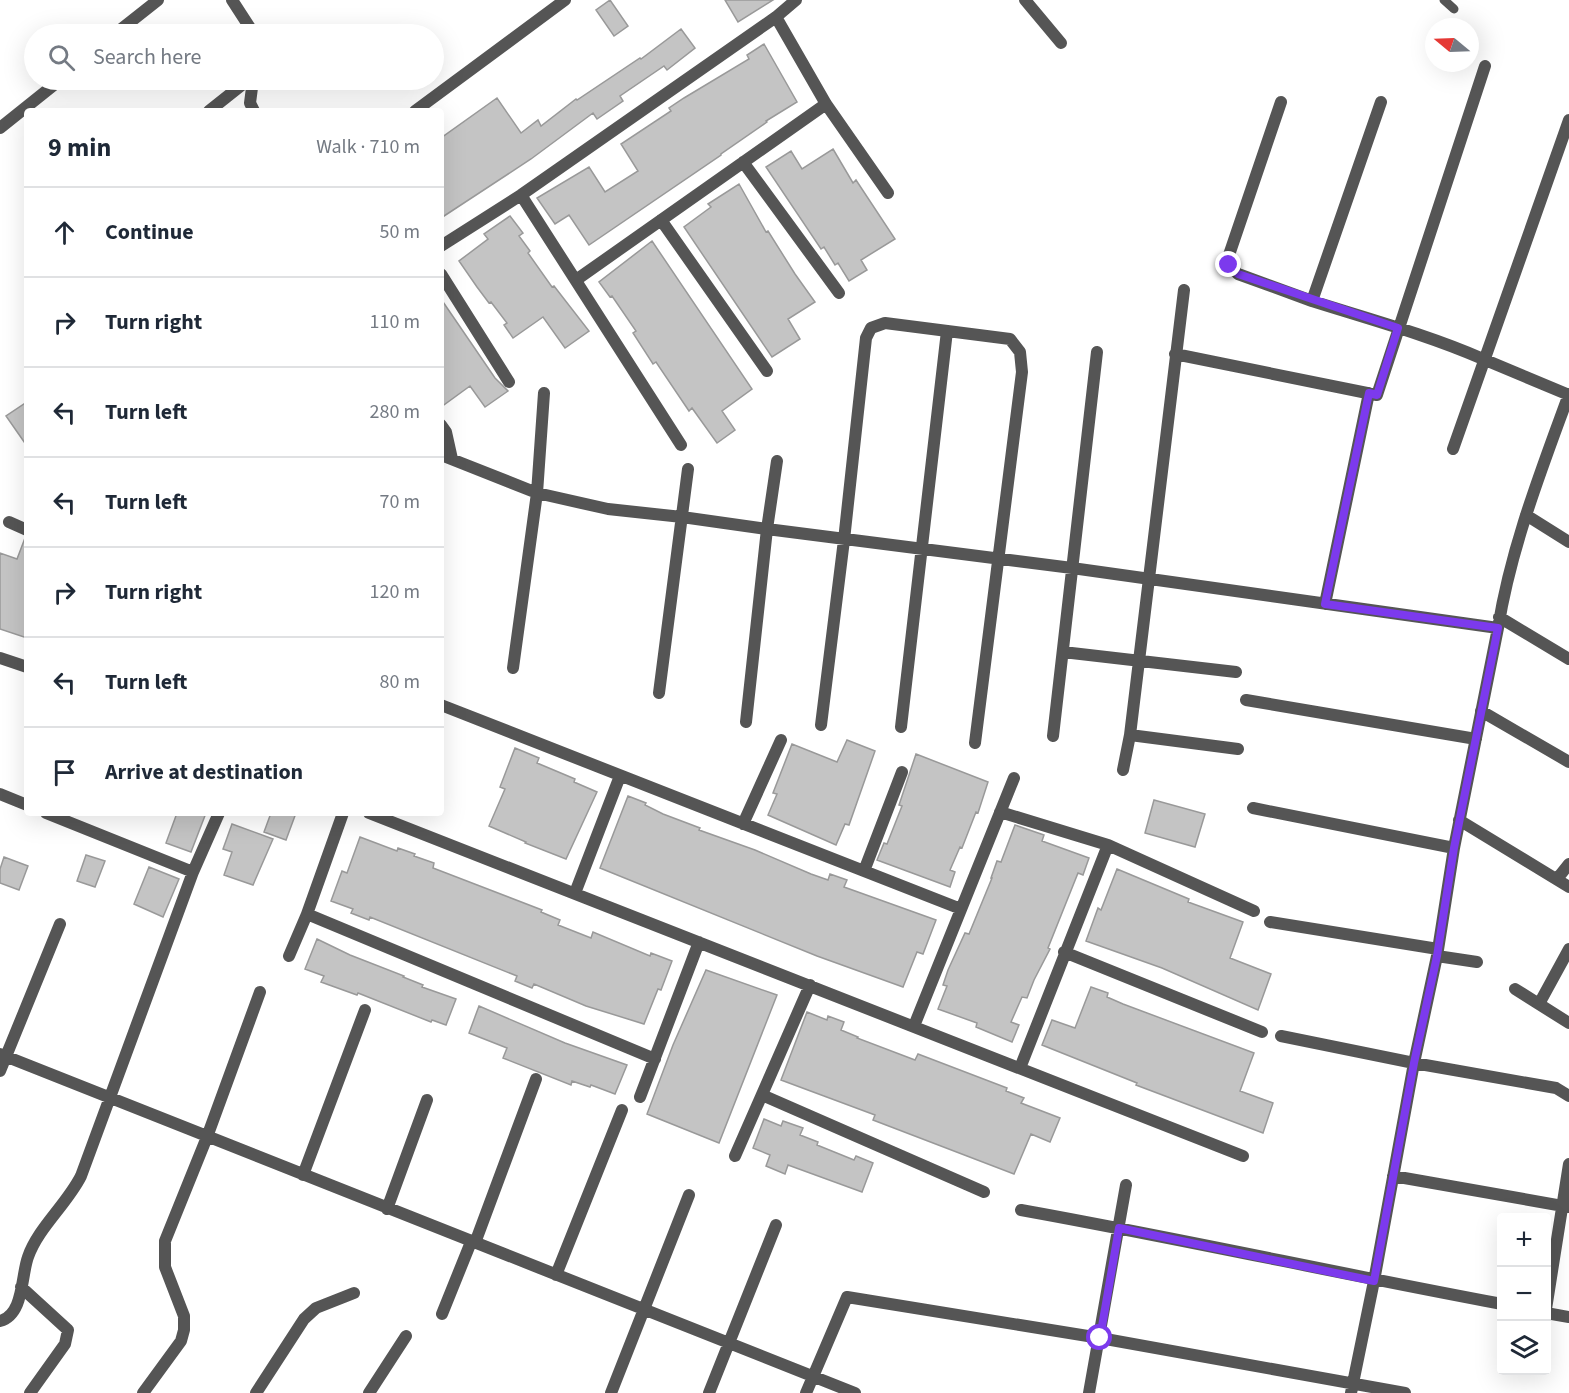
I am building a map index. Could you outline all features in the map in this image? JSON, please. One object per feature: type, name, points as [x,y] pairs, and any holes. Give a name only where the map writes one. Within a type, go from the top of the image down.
[{"type":"street","points":[[128,24],[158,0]]},
{"type":"street","points":[[232,0],[248,24]]},
{"type":"street","points":[[444,90],[565,0]]},
{"type":"street","points":[[444,244],[521,195],[776,17],[796,0]]},
{"type":"street","points":[[1025,0],[1061,43]]},
{"type":"street","points":[[776,17],[826,104],[888,193]]},
{"type":"street","points":[[1175,354],[1377,395],[1485,66]]},
{"type":"street","points":[[25,108],[48,90]]},
{"type":"street","points":[[213,108],[235,90]]},
{"type":"street","points":[[252,90],[250,103],[252,108]]},
{"type":"street","points":[[419,108],[443,90]]},
{"type":"street","points":[[1281,102],[1229,255],[1229,265],[1238,274],[1312,301],[1398,328],[1569,394],[1526,515],[1504,588],[1459,820],[1437,952],[1352,1388]]},
{"type":"street","points":[[1312,301],[1381,102]]},
{"type":"street","points":[[576,280],[826,104]]},
{"type":"street","points":[[0,128],[24,109]]},
{"type":"street","points":[[1453,449],[1569,120]]},
{"type":"street","points":[[743,162],[839,293]]},
{"type":"street","points":[[521,195],[681,445]]},
{"type":"street","points":[[661,220],[767,372]]},
{"type":"street","points":[[444,279],[509,382]]},
{"type":"street","points":[[1123,770],[1130,735],[1184,290]]},
{"type":"street","points":[[821,725],[865,347],[868,332],[876,325],[885,323],[1010,339],[1020,352],[1022,372],[975,743]]},
{"type":"street","points":[[901,727],[947,332]]},
{"type":"street","points":[[1053,736],[1097,352]]},
{"type":"street","points":[[513,668],[537,493],[544,393]]},
{"type":"street","points":[[1325,604],[1369,393]]},
{"type":"street","points":[[444,429],[447,457],[537,493],[608,509],[1072,568],[1325,604],[1498,623],[1569,659]]},
{"type":"street","points":[[746,722],[777,461]]},
{"type":"street","points":[[659,693],[688,469]]},
{"type":"street","points":[[1526,515],[1569,542]]},
{"type":"street","points":[[9,522],[24,529]]},
{"type":"street","points":[[1063,652],[1236,672]]},
{"type":"street","points":[[0,658],[24,666]]},
{"type":"street","points":[[1246,700],[1476,739]]},
{"type":"street","points":[[444,706],[961,909]]},
{"type":"street","points":[[1481,711],[1569,762]]},
{"type":"street","points":[[1130,735],[1238,748]]},
{"type":"street","points":[[743,824],[781,740]]},
{"type":"street","points":[[864,871],[902,772]]},
{"type":"street","points":[[575,893],[620,776]]},
{"type":"street","points":[[914,1026],[1014,778]]},
{"type":"street","points":[[0,794],[24,804]]},
{"type":"street","points":[[1253,808],[1454,848]]},
{"type":"street","points":[[1000,812],[1108,845],[1254,911]]},
{"type":"street","points":[[53,816],[193,872]]},
{"type":"street","points":[[0,1321],[9,1318],[16,1309],[31,1249],[73,1192],[111,1099],[193,872],[218,816]]},
{"type":"street","points":[[289,956],[307,914],[342,816]]},
{"type":"street","points":[[377,816],[1243,1156]]},
{"type":"street","points":[[1459,820],[1569,887]]},
{"type":"street","points":[[1020,1068],[1108,845]]},
{"type":"street","points":[[1557,879],[1569,864]]},
{"type":"street","points":[[307,914],[655,1059]]},
{"type":"street","points":[[1270,922],[1437,952],[1477,962]]},
{"type":"street","points":[[0,1071],[3,1055],[60,924]]},
{"type":"street","points":[[640,1097],[699,942]]},
{"type":"street","points":[[1539,1004],[1569,949]]},
{"type":"street","points":[[1064,952],[1262,1032]]},
{"type":"street","points":[[735,1156],[810,985]]},
{"type":"street","points":[[1515,989],[1569,1023]]},
{"type":"street","points":[[143,1393],[181,1341],[184,1316],[165,1267],[165,1241],[207,1137],[260,992]]},
{"type":"street","points":[[303,1175],[365,1010]]},
{"type":"street","points":[[1281,1036],[1414,1063],[1556,1088],[1569,1096]]},
{"type":"street","points":[[3,1055],[855,1393]]},
{"type":"street","points":[[442,1314],[473,1243],[536,1079]]},
{"type":"street","points":[[762,1095],[984,1192]]},
{"type":"street","points":[[387,1209],[427,1100]]},
{"type":"street","points":[[556,1275],[622,1110]]},
{"type":"street","points":[[1551,1285],[1566,1206],[1569,1164]]},
{"type":"street","points":[[1393,1176],[1566,1206]]},
{"type":"street","points":[[1089,1393],[1126,1185]]},
{"type":"street","points":[[611,1393],[689,1195]]},
{"type":"street","points":[[1022,1210],[1374,1281],[1497,1303]]},
{"type":"street","points":[[709,1393],[776,1225]]},
{"type":"street","points":[[21,1287],[68,1330],[65,1344],[30,1393]]},
{"type":"street","points":[[256,1393],[310,1312],[354,1293]]},
{"type":"street","points":[[806,1393],[848,1297],[1100,1338],[1352,1388],[1406,1393]]},
{"type":"street","points":[[1551,1312],[1569,1317]]},
{"type":"street","points":[[369,1393],[406,1336]]},
{"type":"lane","points":[[1444,0],[1455,9]]},
{"type":"building","points":[[610,0],[628,26],[614,36],[596,10]]},
{"type":"building","points":[[725,0],[773,0],[738,22]]},
{"type":"building","points":[[681,29],[695,48],[667,70],[664,66],[620,96],[623,101],[597,119],[593,113],[531,159],[444,216],[444,136],[497,98],[521,133],[538,120],[541,126],[576,99],[641,59]]},
{"type":"building","points":[[764,44],[797,102],[766,121],[721,155],[589,245],[569,215],[555,224],[537,198],[589,167],[605,192],[638,171],[621,144],[671,111],[669,108],[684,98],[749,59],[747,55]]},
{"type":"building","points":[[833,149],[853,183],[856,180],[895,239],[861,260],[867,270],[849,281],[838,263],[835,265],[824,247],[821,249],[766,167],[791,151],[802,169]]},
{"type":"building","points":[[739,184],[766,232],[768,231],[815,302],[788,319],[800,339],[772,357],[684,227],[711,207],[708,204]]},
{"type":"building","points":[[510,216],[523,233],[519,236],[530,251],[528,253],[552,287],[554,286],[589,331],[565,348],[543,317],[513,338],[504,325],[507,323],[491,302],[489,303],[459,261],[488,239],[484,234]]},
{"type":"building","points":[[652,241],[752,389],[722,411],[735,430],[717,443],[692,408],[689,411],[656,362],[653,364],[633,333],[636,331],[612,296],[610,297],[599,282]]},
{"type":"building","points":[[444,303],[495,378],[508,391],[485,407],[470,386],[444,405]]},
{"type":"building","points":[[24,404],[24,442],[6,416]]},
{"type":"building","points":[[24,541],[24,637],[0,629],[0,553],[17,559]]},
{"type":"building","points":[[847,740],[875,751],[849,825],[845,824],[836,845],[768,815],[777,794],[773,793],[792,744],[837,762]]},
{"type":"building","points":[[515,748],[539,758],[537,763],[575,779],[574,782],[597,792],[566,859],[489,826],[505,789],[500,787]]},
{"type":"building","points":[[916,754],[988,782],[978,813],[976,812],[962,848],[960,847],[950,870],[955,872],[950,887],[877,860],[884,843],[887,844],[902,806],[899,805]]},
{"type":"building","points":[[628,796],[646,803],[645,805],[663,814],[700,828],[699,830],[828,880],[830,874],[847,880],[844,887],[936,920],[923,954],[917,952],[903,987],[817,956],[600,868]]},
{"type":"building","points":[[1154,800],[1205,814],[1195,847],[1145,833]]},
{"type":"building","points":[[176,816],[205,816],[191,852],[166,843]]},
{"type":"building","points":[[270,816],[295,816],[286,840],[264,832]]},
{"type":"building","points":[[232,824],[273,839],[253,885],[224,875],[232,852],[223,849]]},
{"type":"building","points":[[1015,825],[1044,835],[1042,841],[1089,858],[1083,875],[1078,873],[1048,948],[1050,949],[1027,998],[1022,997],[1011,1022],[1019,1025],[1012,1042],[976,1027],[977,1023],[938,1009],[947,986],[943,985],[948,970],[965,933],[969,934],[997,861],[1001,862]]},
{"type":"building","points":[[360,837],[397,851],[398,848],[415,854],[414,856],[434,863],[433,868],[542,910],[541,912],[560,920],[558,925],[591,938],[593,932],[650,956],[651,953],[672,961],[644,1024],[586,1006],[534,984],[532,988],[515,981],[517,976],[370,917],[369,920],[351,913],[353,909],[331,901],[342,871],[347,873]]},
{"type":"building","points":[[86,855],[105,861],[95,887],[77,881]]},
{"type":"building","points":[[4,857],[28,866],[19,890],[0,883],[0,869]]},
{"type":"building","points":[[149,867],[179,879],[163,917],[134,904]]},
{"type":"building","points":[[1117,869],[1189,899],[1188,902],[1243,922],[1230,958],[1271,974],[1258,1010],[1162,968],[1086,941],[1098,908],[1101,910]]},
{"type":"building","points":[[317,939],[350,955],[404,976],[423,985],[422,987],[456,999],[446,1025],[432,1020],[431,1022],[358,993],[357,995],[321,982],[324,976],[305,969]]},
{"type":"building","points":[[706,970],[777,995],[719,1143],[647,1114],[673,1045]]},
{"type":"building","points":[[1091,987],[1108,993],[1107,997],[1123,1004],[1254,1053],[1240,1091],[1273,1103],[1263,1133],[1136,1085],[1137,1083],[1042,1045],[1052,1020],[1075,1028]]},
{"type":"building","points":[[479,1006],[565,1043],[627,1065],[615,1094],[572,1081],[571,1085],[503,1058],[507,1048],[469,1033]]},
{"type":"building","points":[[807,1012],[827,1020],[828,1016],[844,1022],[841,1030],[857,1038],[915,1060],[918,1054],[1007,1088],[1006,1091],[1024,1098],[1021,1103],[1060,1118],[1050,1142],[1031,1134],[1014,1174],[873,1120],[875,1115],[781,1080]]},
{"type":"building","points":[[764,1119],[781,1126],[783,1121],[803,1128],[800,1135],[818,1142],[817,1145],[854,1160],[856,1156],[873,1163],[862,1192],[788,1165],[785,1174],[766,1166],[770,1155],[753,1148]]},
{"type":"route","points":[[1100,1338],[1119,1228],[1374,1281],[1414,1063],[1437,956],[1454,848],[1498,628],[1325,604],[1369,393],[1377,395],[1398,328],[1312,301],[1238,274],[1229,265]]}]
